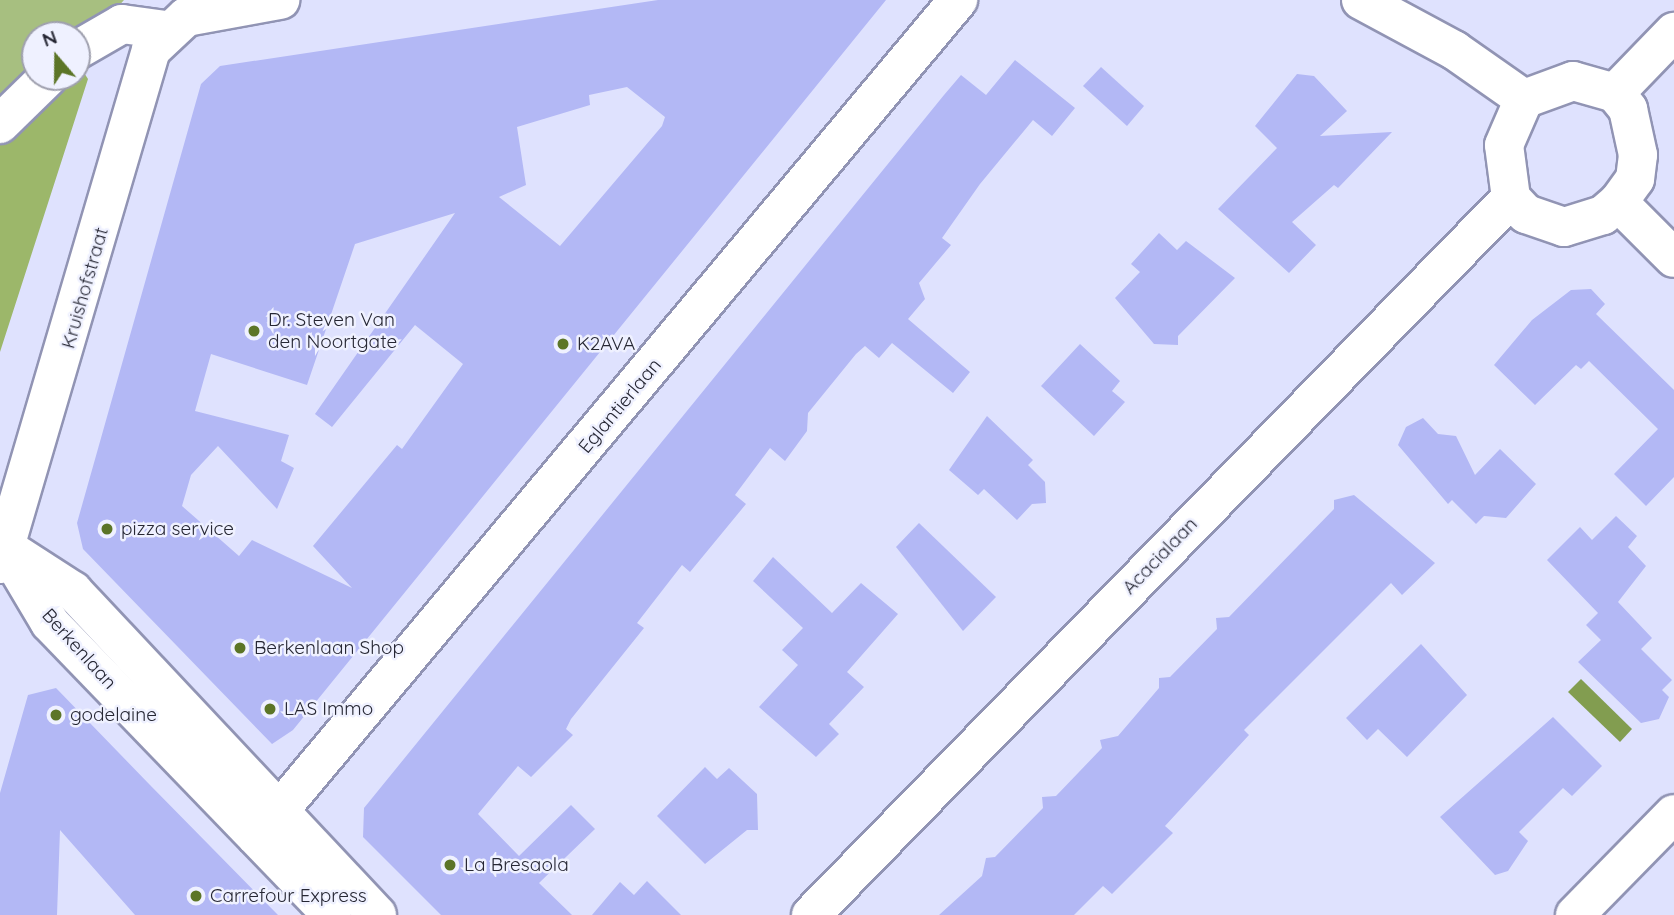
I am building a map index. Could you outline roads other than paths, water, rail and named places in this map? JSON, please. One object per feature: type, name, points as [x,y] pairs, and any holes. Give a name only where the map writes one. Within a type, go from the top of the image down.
[{"type":"street","points":[[91,42],[122,24],[166,30],[210,10],[279,0]]},
{"type":"street","name":"Eglantierlaan","points":[[269,824],[958,0]]},
{"type":"street","points":[[1361,0],[1454,50],[1524,100]]},
{"type":"street","name":"Kruishofstraat","points":[[2,551],[88,282],[143,72],[166,30]]},
{"type":"street","points":[[1615,93],[1674,32]]},
{"type":"street","points":[[1573,81],[1615,93],[1628,109],[1638,155],[1635,179],[1618,202],[1603,215],[1564,228],[1526,214],[1511,198],[1504,145],[1524,100],[1573,81]]},
{"type":"street","points":[[0,124],[34,91]]},
{"type":"street","name":"Acacialaan","points":[[811,915],[1511,198]]},
{"type":"street","points":[[1618,202],[1674,258]]},
{"type":"street","name":"Berkenlaan","points":[[2,551],[50,623],[269,824],[377,915]]},
{"type":"street","points":[[1575,915],[1674,814]]},
{"type":"street","name":"Berkenlaan","points":[[269,824],[332,915]]},
{"type":"place","name":"Dr. Steven Van den Noortgate","points":[[254,331]]},
{"type":"place","name":"K2AVA","points":[[563,344]]},
{"type":"place","name":"pizza service","points":[[107,529]]},
{"type":"place","name":"Berkenlaan Shop","points":[[240,648]]},
{"type":"place","name":"LAS Immo","points":[[270,709]]},
{"type":"place","name":"godelaine","points":[[56,715]]},
{"type":"place","name":"La Bresaola","points":[[450,865]]},
{"type":"place","name":"Carrefour Express","points":[[196,896]]}]
